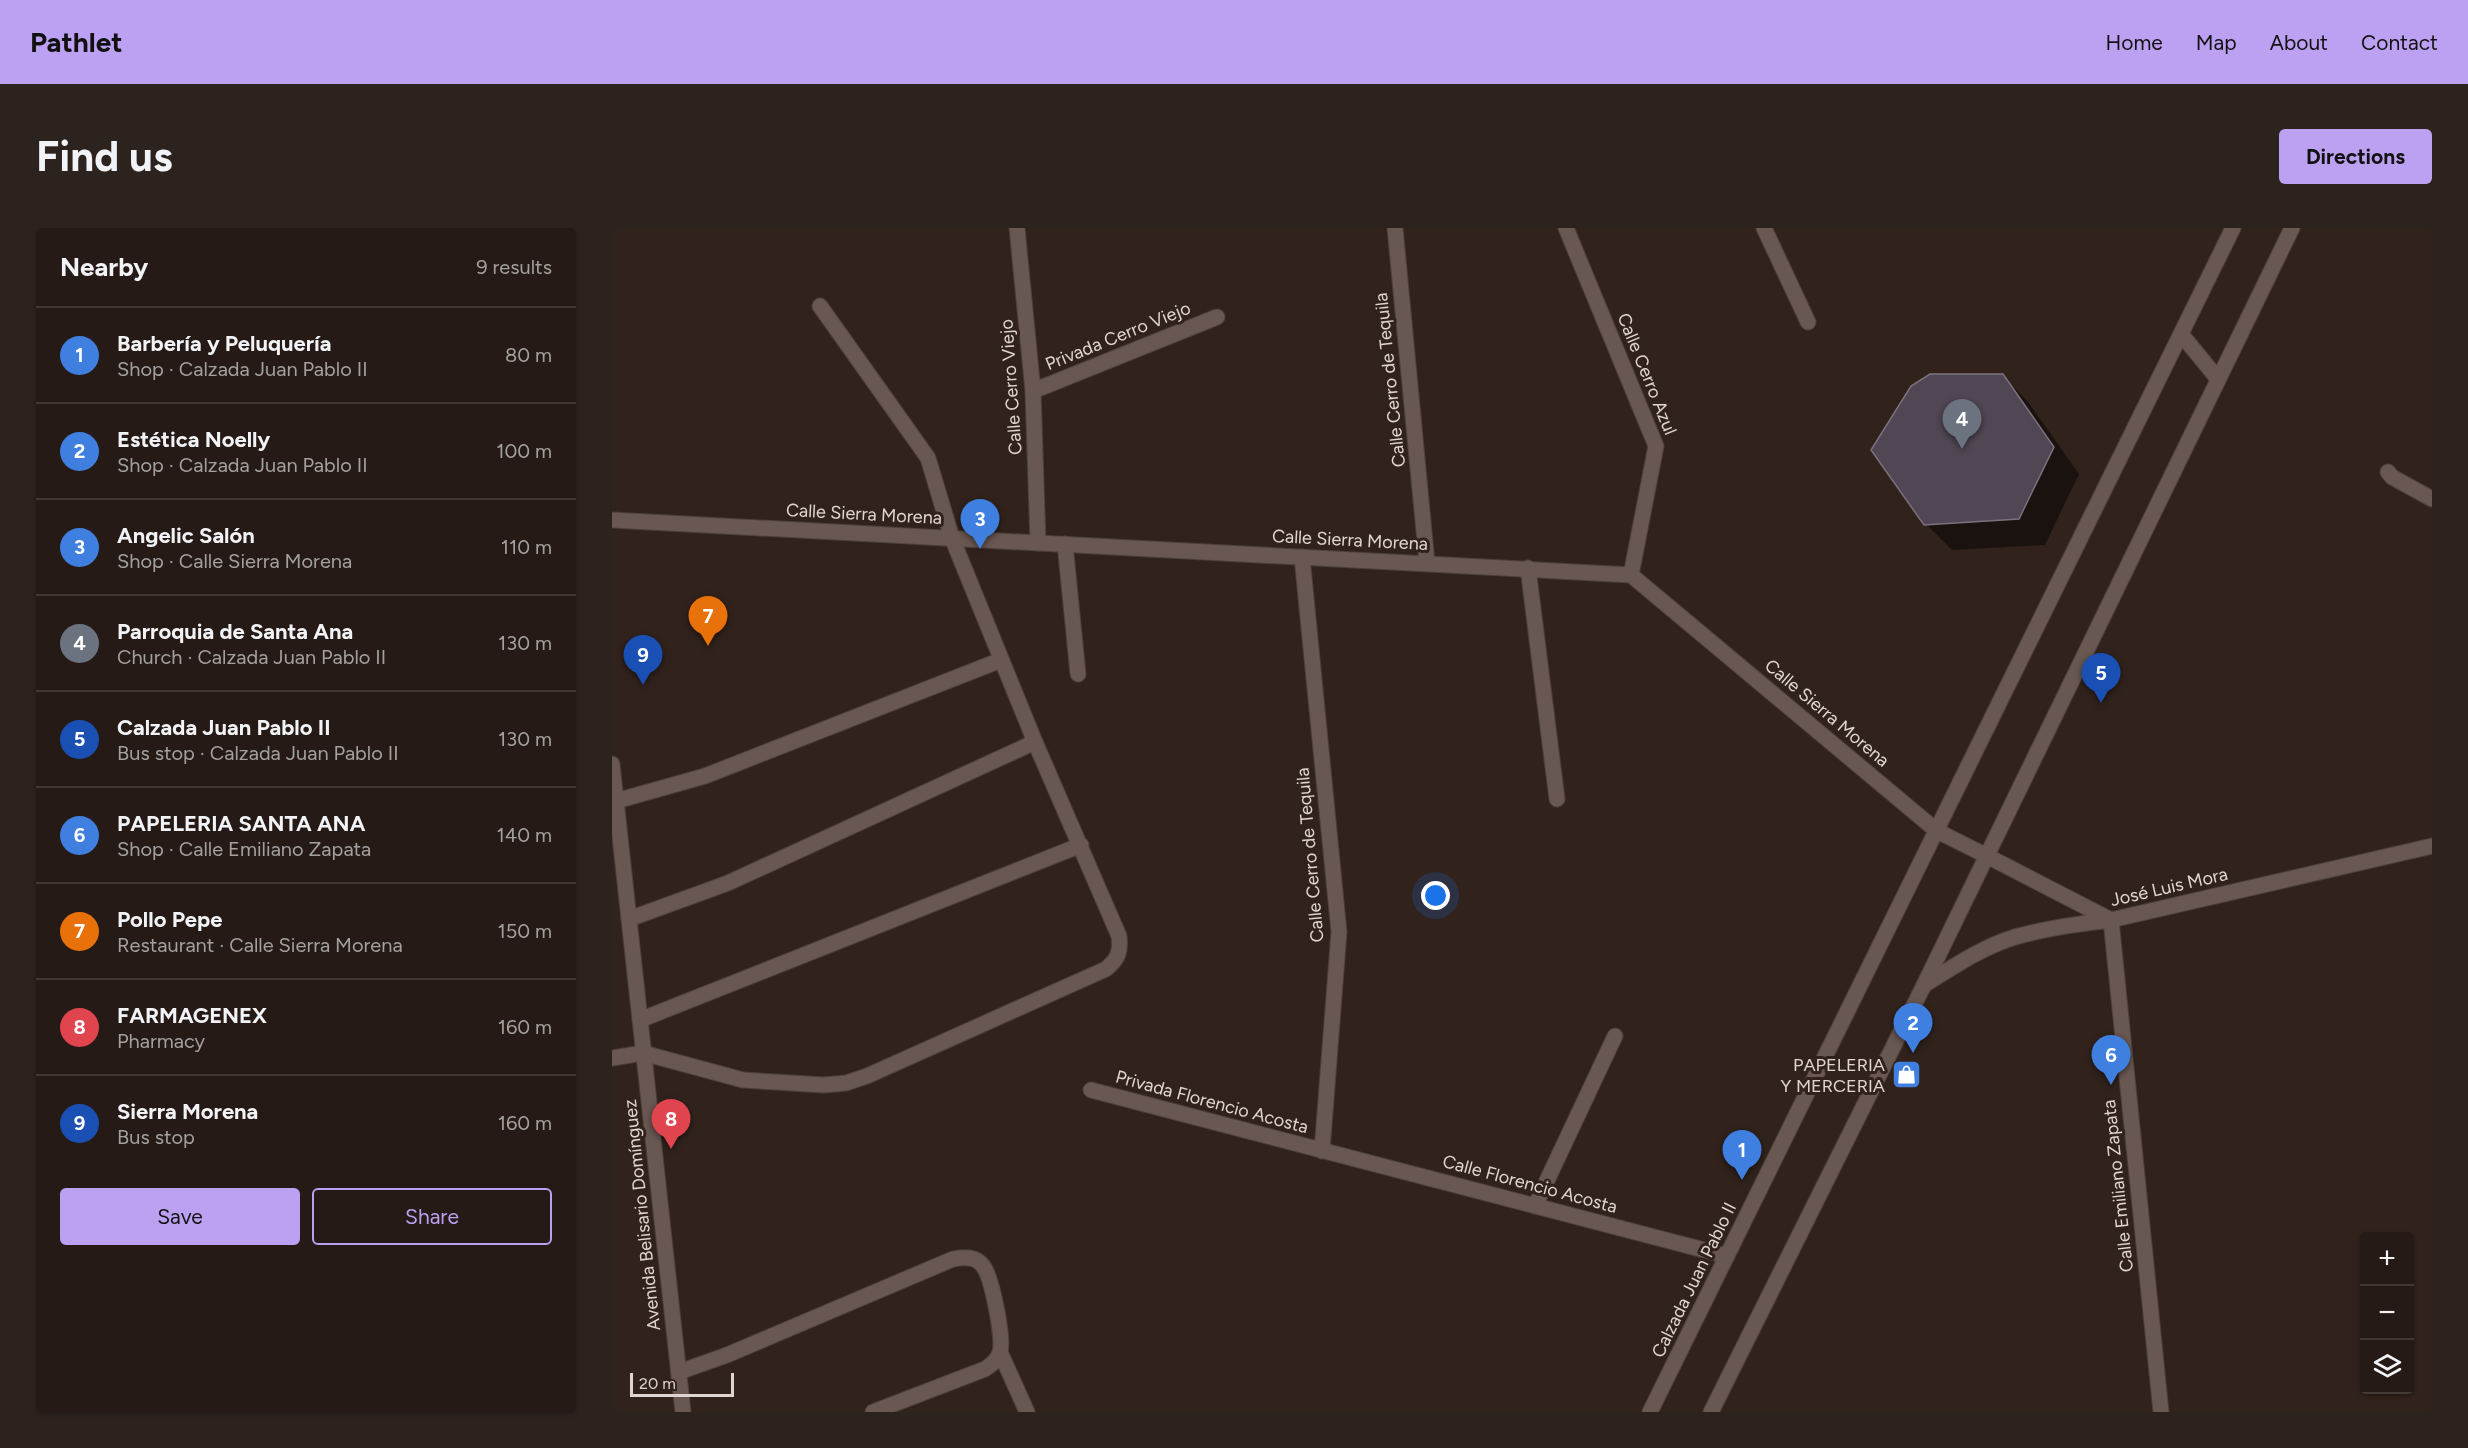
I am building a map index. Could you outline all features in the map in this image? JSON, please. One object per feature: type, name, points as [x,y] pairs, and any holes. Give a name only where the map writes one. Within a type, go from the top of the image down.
[{"type":"street","name":"Calle Cerro Viejo","points":[[1017,228],[1034,391],[1038,543]]},
{"type":"street","name":"Calle Cerro de Tequila","points":[[1395,228],[1427,563]]},
{"type":"street","name":"Calle Cerro Azul","points":[[1566,228],[1656,446],[1631,574]]},
{"type":"street","name":"Calzada Juan Pablo II","points":[[1650,1412],[2233,228]]},
{"type":"street","points":[[1711,1412],[1924,985],[2292,228]]},
{"type":"street","points":[[1767,235],[1808,322]]},
{"type":"street","points":[[612,1058],[643,1053],[743,1080],[824,1085],[846,1083],[867,1076],[1106,969],[1116,961],[1121,949],[1119,936],[1035,742],[952,538],[928,458],[820,306]]},
{"type":"street","name":"Privada Cerro Viejo","points":[[1034,391],[1217,317]]},
{"type":"street","points":[[2181,334],[2218,379]]},
{"type":"street","points":[[2388,472],[2392,477],[2432,499]]},
{"type":"street","name":"Calle Sierra Morena","points":[[612,520],[1631,574],[1937,831],[2111,920]]},
{"type":"street","points":[[1065,544],[1078,674]]},
{"type":"street","name":"Calle Cerro de Tequila","points":[[1302,557],[1339,932],[1322,1150]]},
{"type":"street","points":[[1528,568],[1557,798]]},
{"type":"street","points":[[616,801],[705,776],[1001,660]]},
{"type":"street","points":[[629,919],[728,883],[1035,742]]},
{"type":"street","name":"Avenida Belisario Domínguez","points":[[612,764],[683,1412]]},
{"type":"street","points":[[640,1020],[1081,845]]},
{"type":"street","name":"José Luis Mora","points":[[1924,985],[1966,958],[2012,938],[2061,926],[2111,920],[2432,846]]},
{"type":"street","name":"Calle Emiliano Zapata","points":[[2111,920],[2161,1412]]},
{"type":"street","points":[[1535,1206],[1615,1036]]},
{"type":"street","name":"Privada Florencio Acosta","points":[[1091,1090],[1322,1150]]},
{"type":"street","name":"Calle Florencio Acosta","points":[[1322,1150],[1727,1256]]},
{"type":"street","points":[[678,1372],[727,1356],[953,1259],[969,1257],[982,1264],[989,1277],[1001,1341],[1000,1352],[994,1362],[985,1369],[904,1406],[873,1412]]},
{"type":"street","points":[[1000,1352],[1027,1412]]},
{"type":"building","points":[[1930,374],[2003,374],[2054,447],[2019,519],[1924,525],[1871,450],[1911,386]]},
{"type":"place","name":"Parroquia de Santa Ana","points":[[1962,449]]},
{"type":"place","name":"Angelic Salón","points":[[980,549]]},
{"type":"place","name":"Pollo Pepe","points":[[708,646]]},
{"type":"place","name":"Sierra Morena","points":[[643,685]]},
{"type":"place","name":"Calzada Juan Pablo II","points":[[2101,703]]},
{"type":"place","name":"Estética Noelly","points":[[1913,1053]]},
{"type":"place","name":"PAPELERIA Y MERCERIA","points":[[1906,1075]]},
{"type":"place","name":"PAPELERIA SANTA ANA","points":[[2111,1085]]},
{"type":"place","name":"FARMAGENEX","points":[[671,1149]]},
{"type":"place","name":"Barbería y Peluquería","points":[[1742,1180]]}]
